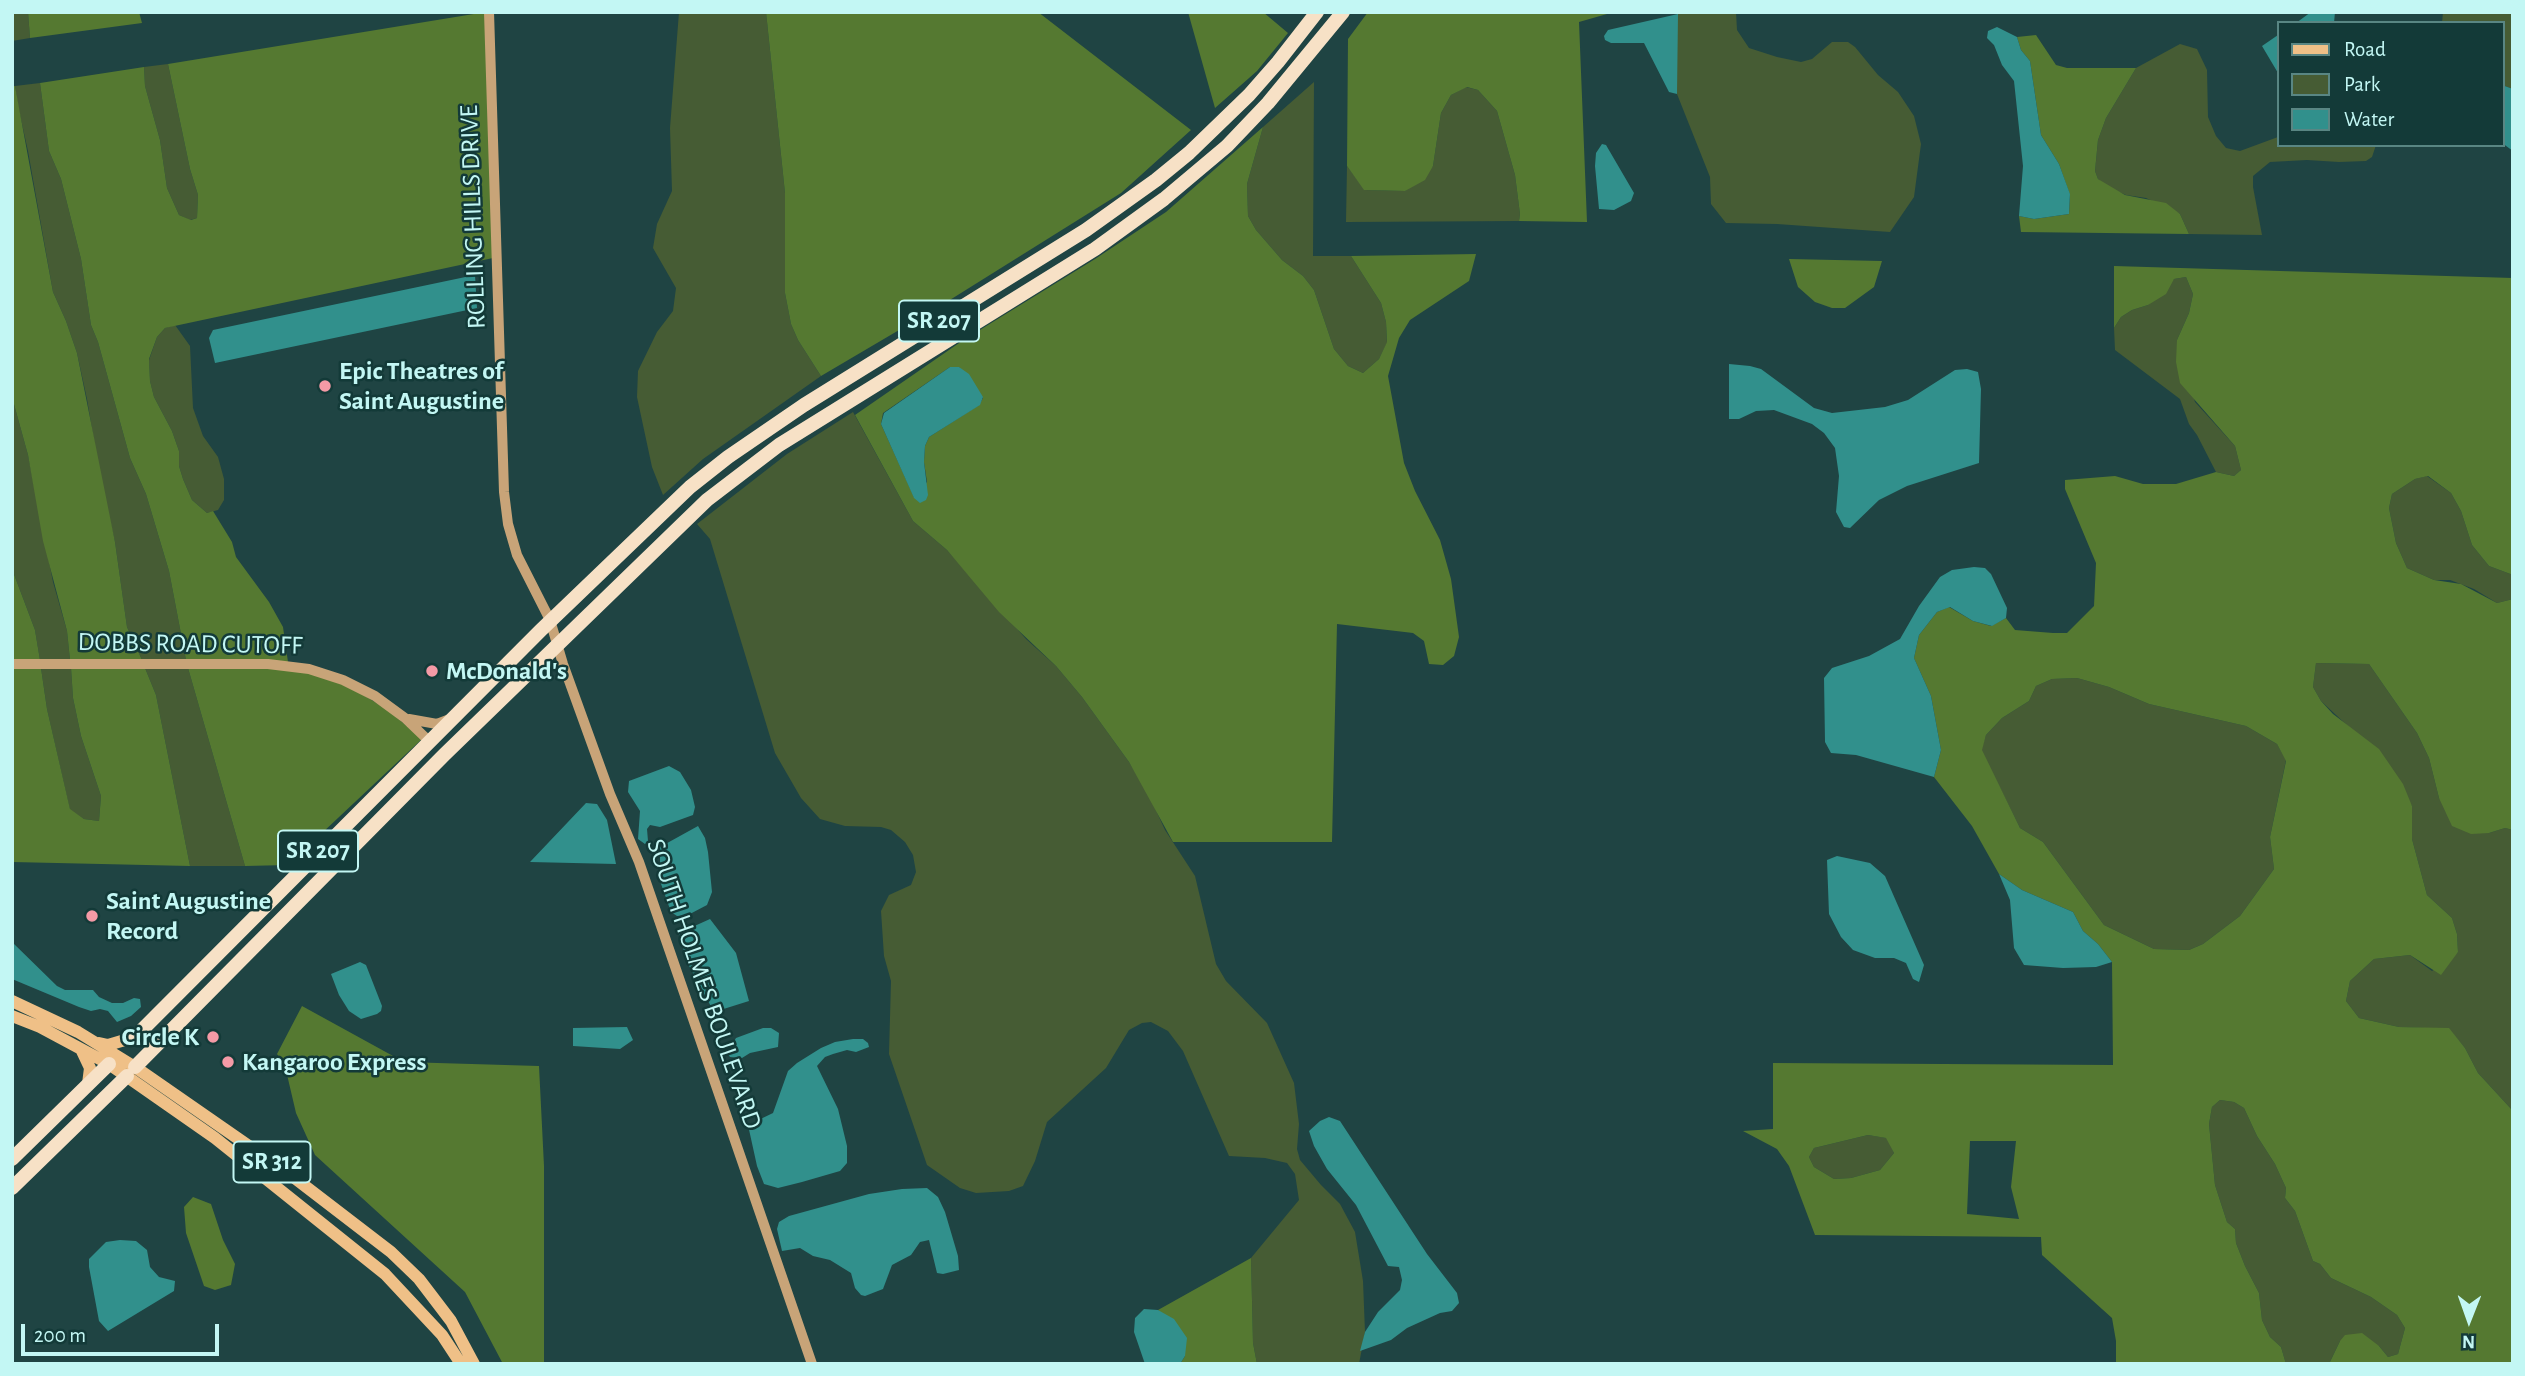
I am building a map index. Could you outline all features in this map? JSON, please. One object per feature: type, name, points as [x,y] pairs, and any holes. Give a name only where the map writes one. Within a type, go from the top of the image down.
[{"type":"highway","name":"SR 207","points":[[135,1037],[450,719],[655,519],[728,457],[804,405],[1086,230],[1156,180],[1189,153],[1249,95],[1317,12]]},
{"type":"highway","name":"SR 207","points":[[12,1188],[444,755],[672,531],[746,468],[857,395],[1095,248],[1164,199],[1227,146],[1269,103],[1343,12]]},
{"type":"highway","points":[[444,755],[440,742],[450,728],[450,719]]},
{"type":"highway","points":[[414,785],[417,775],[430,761],[432,748],[429,741]]},
{"type":"highway","name":"SR 207","points":[[12,1159],[113,1060]]},
{"type":"main road","name":"SR 312","points":[[12,1001],[97,1042],[113,1060]]},
{"type":"main road","name":"SR 312","points":[[12,1016],[113,1060],[292,1176],[391,1252],[419,1279],[452,1321],[474,1364]]},
{"type":"main road","points":[[97,1042],[108,1045],[135,1037]]},
{"type":"main road","name":"SR 207","points":[[113,1060],[135,1037]]},
{"type":"main road","points":[[81,1048],[90,1068],[88,1084]]},
{"type":"main road","name":"SR 312","points":[[131,1071],[385,1274],[442,1335],[461,1364]]},
{"type":"main road","points":[[385,1274],[397,1271],[403,1264]]},
{"type":"street","name":"ROLLING HILLS DRIVE","points":[[489,12],[506,510],[517,555],[550,620]]},
{"type":"street","name":"SOUTH HOLMES BOULEVARD","points":[[550,620],[556,644],[610,794],[639,862],[812,1364]]},
{"type":"street","name":"DOBBS ROAD CUTOFF","points":[[12,664],[268,664],[309,668],[343,680],[375,696],[405,718],[429,741]]},
{"type":"street","points":[[405,718],[437,724],[450,719]]},
{"type":"green space","points":[[12,12],[28,12],[30,38],[12,41]]},
{"type":"green space","points":[[28,12],[139,12],[142,23],[30,38]]},
{"type":"green space","points":[[486,12],[493,258],[165,328],[157,337],[149,359],[150,381],[154,397],[179,451],[179,466],[183,479],[192,500],[207,513],[213,511],[232,542],[236,557],[269,602],[283,627],[288,662],[186,660],[169,571],[146,494],[130,458],[91,325],[81,259],[61,179],[49,151],[40,83],[144,67],[145,86],[160,140],[167,188],[179,215],[191,220],[197,218],[198,195],[168,64]]},
{"type":"green space","points":[[679,12],[766,12],[785,193],[785,293],[791,324],[821,376],[703,459],[663,495],[652,467],[637,397],[638,371],[657,332],[673,311],[676,288],[653,248],[657,224],[672,191],[670,128]]},
{"type":"green space","points":[[766,12],[1038,12],[1191,130],[1121,193],[945,303],[821,376],[791,324],[785,293],[785,193]]},
{"type":"green space","points":[[1188,12],[1263,12],[1288,33],[1257,71],[1215,108]]},
{"type":"green space","points":[[1368,12],[1614,12],[1579,22],[1587,222],[1519,221],[1515,175],[1497,111],[1478,90],[1467,87],[1451,95],[1441,113],[1433,166],[1425,180],[1405,191],[1364,190],[1347,166],[1348,39]]},
{"type":"green space","points":[[1677,12],[1736,12],[1737,30],[1749,48],[1801,62],[1812,59],[1832,42],[1848,42],[1855,47],[1878,75],[1898,92],[1914,116],[1921,144],[1914,197],[1890,232],[1726,223],[1711,204],[1710,177],[1677,94]]},
{"type":"green space","points":[[2443,12],[2513,12],[2513,89],[2504,86],[2504,21],[2442,21]]},
{"type":"green space","points":[[2036,35],[2056,65],[2067,68],[2136,68],[2106,118],[2098,140],[2095,171],[2098,179],[2125,195],[2166,203],[2180,214],[2189,234],[2021,232],[2019,216],[2034,219],[2069,214],[2070,195],[2059,164],[2041,135],[2030,61],[2021,50],[2017,37]]},
{"type":"green space","points":[[2180,44],[2197,49],[2207,70],[2208,117],[2216,136],[2226,148],[2240,151],[2276,138],[2276,147],[2375,147],[2372,157],[2366,161],[2270,162],[2253,176],[2262,235],[2189,234],[2180,214],[2146,198],[2126,195],[2107,187],[2098,179],[2095,171],[2098,140],[2106,118],[2136,68]]},
{"type":"green space","points":[[168,64],[198,195],[197,218],[190,220],[179,215],[167,188],[160,140],[145,86],[144,67]]},
{"type":"green space","points":[[1314,82],[1313,256],[1351,256],[1381,303],[1386,322],[1387,343],[1379,359],[1363,373],[1348,366],[1334,349],[1314,290],[1303,276],[1282,260],[1256,230],[1248,216],[1247,184],[1263,127]]},
{"type":"green space","points":[[40,83],[49,151],[61,179],[81,259],[91,325],[130,458],[146,494],[169,571],[186,660],[142,660],[127,627],[115,542],[101,483],[87,399],[77,353],[53,292],[18,106],[15,86]]},
{"type":"green space","points":[[15,86],[53,292],[77,353],[115,542],[127,627],[142,660],[70,660],[67,631],[43,541],[28,455],[12,397],[12,87]]},
{"type":"green space","points":[[1466,87],[1478,90],[1497,111],[1515,175],[1519,221],[1346,222],[1347,166],[1365,190],[1405,191],[1433,166],[1441,113],[1451,95]]},
{"type":"green space","points":[[1263,127],[1247,184],[1248,216],[1256,230],[1282,260],[1303,276],[1314,290],[1334,349],[1348,366],[1363,373],[1379,359],[1387,342],[1386,322],[1381,303],[1351,256],[1476,254],[1469,281],[1410,320],[1399,338],[1388,376],[1404,463],[1440,540],[1451,579],[1459,637],[1454,656],[1443,665],[1429,664],[1424,641],[1413,633],[1337,624],[1332,842],[1173,842],[1129,762],[1082,697],[1056,666],[999,612],[947,550],[913,521],[855,415],[962,341],[1166,212]],"holes":[[[950,367],[959,367],[983,398],[979,405],[929,437],[925,446],[924,462],[927,482],[914,497],[881,424],[883,413]]]},
{"type":"green space","points":[[1789,259],[1882,261],[1874,287],[1845,308],[1832,308],[1815,302],[1798,287]]},
{"type":"green space","points":[[2114,266],[2513,278],[2513,575],[2489,566],[2472,545],[2461,511],[2451,493],[2428,476],[2415,479],[2392,494],[2389,508],[2396,543],[2407,568],[2434,580],[2461,584],[2497,603],[2513,599],[2513,830],[2505,828],[2489,833],[2471,834],[2452,826],[2439,798],[2429,758],[2417,733],[2369,664],[2316,663],[2313,687],[2333,714],[2379,749],[2403,784],[2412,806],[2412,839],[2427,895],[2452,918],[2457,934],[2458,952],[2441,975],[2410,955],[2374,959],[2350,981],[2346,1001],[2359,1018],[2399,1027],[2449,1028],[2465,1048],[2478,1073],[2513,1111],[2513,1364],[2329,1364],[2345,1335],[2362,1333],[2388,1357],[2398,1354],[2405,1328],[2397,1315],[2371,1297],[2331,1278],[2320,1264],[2313,1261],[2295,1211],[2285,1198],[2286,1188],[2275,1164],[2257,1136],[2244,1108],[2234,1102],[2220,1100],[2212,1107],[2209,1124],[2215,1185],[2227,1222],[2235,1229],[2236,1243],[2259,1293],[2262,1320],[2270,1337],[2281,1347],[2286,1364],[2116,1364],[2112,1318],[2042,1255],[2041,1237],[1815,1235],[1789,1166],[1777,1149],[1743,1131],[1773,1129],[1773,1063],[2113,1065],[2112,962],[2083,931],[2073,912],[2022,890],[1999,874],[1972,826],[1934,777],[1941,750],[1931,696],[1914,658],[1919,635],[1937,612],[1949,607],[1973,621],[1991,626],[2006,618],[2015,630],[2067,633],[2094,606],[2096,563],[2065,489],[2065,480],[2115,476],[2143,484],[2176,484],[2216,472],[2234,476],[2241,470],[2235,446],[2180,383],[2176,362],[2177,340],[2189,313],[2193,294],[2186,277],[2174,279],[2166,294],[2121,317],[2114,328]],"holes":[[[2077,678],[2109,687],[2149,704],[2246,726],[2277,744],[2286,761],[2270,837],[2274,869],[2240,916],[2203,944],[2189,950],[2154,949],[2104,925],[2043,842],[2020,828],[1982,750],[1986,735],[2002,718],[2029,701],[2036,686],[2052,679]],[[1868,1135],[1886,1138],[1894,1153],[1880,1170],[1851,1178],[1834,1179],[1814,1167],[1809,1157],[1814,1148]],[[1970,1141],[2016,1141],[2011,1187],[2019,1219],[1967,1214]]]},
{"type":"green space","points":[[2186,277],[2193,294],[2189,313],[2177,340],[2195,402],[2235,446],[2241,470],[2234,476],[2216,472],[2189,424],[2180,399],[2115,350],[2114,328],[2121,317],[2148,305],[2174,279]]},
{"type":"green space","points":[[175,325],[190,346],[193,408],[203,436],[218,457],[224,479],[224,500],[218,510],[207,513],[192,500],[179,466],[179,451],[172,431],[154,397],[150,381],[149,360],[157,337],[165,328]]},
{"type":"green space","points":[[12,397],[28,455],[53,582],[67,631],[70,660],[40,660],[35,630],[12,569]]},
{"type":"green space","points":[[853,412],[913,521],[947,550],[1082,697],[1129,762],[1148,793],[1165,830],[1195,876],[1216,964],[1226,981],[1267,1023],[1294,1083],[1299,1124],[1297,1149],[1300,1160],[1340,1204],[1355,1232],[1363,1281],[1365,1332],[1359,1364],[1257,1364],[1253,1343],[1251,1258],[1299,1200],[1295,1174],[1287,1163],[1265,1158],[1229,1156],[1183,1051],[1168,1031],[1151,1022],[1142,1023],[1129,1030],[1106,1068],[1047,1122],[1035,1161],[1023,1186],[1009,1191],[976,1193],[960,1188],[927,1165],[889,1054],[891,981],[884,956],[881,911],[889,895],[911,885],[916,872],[913,855],[905,842],[891,830],[881,827],[845,826],[820,819],[801,798],[775,753],[710,539],[697,524],[787,454]]},
{"type":"green space","points":[[2427,476],[2451,493],[2461,511],[2472,545],[2489,566],[2513,575],[2513,599],[2497,603],[2474,589],[2450,580],[2434,580],[2407,568],[2396,543],[2389,508],[2392,494],[2415,479]]},
{"type":"green space","points":[[12,569],[35,630],[40,660],[12,660]]},
{"type":"green space","points":[[2316,663],[2369,664],[2417,733],[2429,758],[2439,798],[2489,833],[2505,828],[2513,830],[2513,1111],[2478,1073],[2465,1048],[2449,1029],[2399,1027],[2359,1018],[2346,1001],[2350,981],[2374,959],[2410,955],[2432,971],[2458,952],[2457,934],[2452,918],[2427,895],[2412,839],[2412,806],[2350,728],[2321,701],[2313,687]]},
{"type":"green space","points":[[12,668],[41,668],[47,709],[70,809],[84,819],[99,821],[101,796],[81,736],[73,698],[71,668],[145,668],[156,695],[190,866],[12,862]]},
{"type":"green space","points":[[41,668],[71,668],[73,698],[81,736],[101,796],[99,821],[84,819],[70,810],[47,709]]},
{"type":"green space","points":[[145,668],[188,668],[245,866],[190,866],[156,695]]},
{"type":"green space","points":[[188,668],[268,668],[308,672],[352,688],[388,710],[422,739],[288,865],[245,866]]},
{"type":"green space","points":[[2077,678],[2109,687],[2149,704],[2246,726],[2277,744],[2286,760],[2270,837],[2274,869],[2240,916],[2203,944],[2189,950],[2154,949],[2104,925],[2043,842],[2020,828],[1981,750],[1986,735],[2002,718],[2029,701],[2036,686],[2052,679]]},
{"type":"green space","points":[[302,1006],[404,1062],[539,1066],[544,1166],[544,1364],[503,1364],[465,1292],[315,1155],[296,1113],[285,1066],[277,1054]]},
{"type":"green space","points":[[2220,1100],[2234,1102],[2244,1108],[2286,1188],[2285,1198],[2295,1211],[2313,1261],[2320,1264],[2331,1278],[2371,1297],[2397,1315],[2405,1328],[2398,1354],[2388,1357],[2379,1346],[2340,1341],[2329,1364],[2286,1364],[2281,1347],[2270,1337],[2262,1320],[2259,1293],[2236,1243],[2235,1229],[2227,1222],[2215,1185],[2209,1124],[2212,1107]]},
{"type":"green space","points":[[1868,1135],[1887,1138],[1894,1153],[1880,1170],[1851,1178],[1834,1179],[1814,1167],[1809,1157],[1814,1148]]},
{"type":"green space","points":[[193,1197],[211,1204],[223,1240],[235,1264],[231,1285],[215,1290],[204,1286],[186,1233],[184,1207]]},
{"type":"green space","points":[[1251,1258],[1253,1343],[1257,1364],[1180,1364],[1185,1356],[1158,1310]]},
{"type":"water","points":[[2311,12],[2335,12],[2334,21],[2299,21]]},
{"type":"water","points":[[1678,14],[1677,94],[1669,92],[1644,43],[1611,43],[1605,40],[1604,36],[1608,30]]},
{"type":"water","points":[[1997,27],[2017,37],[2021,50],[2030,61],[2041,135],[2059,164],[2070,194],[2069,214],[2034,219],[2019,216],[2023,166],[2014,81],[2002,65],[1994,45],[1987,38],[1988,31]]},
{"type":"water","points":[[2276,36],[2276,70],[2262,46]]},
{"type":"water","points":[[2504,86],[2513,89],[2513,151],[2504,144]]},
{"type":"water","points":[[1602,144],[1606,145],[1634,193],[1631,201],[1614,210],[1599,209],[1595,166],[1596,153]]},
{"type":"water","points":[[475,275],[477,308],[215,363],[209,338],[213,330]]},
{"type":"water","points":[[1729,364],[1761,369],[1814,408],[1832,413],[1885,407],[1908,400],[1955,370],[1978,372],[1981,389],[1979,463],[1907,486],[1879,500],[1850,528],[1844,527],[1836,512],[1839,476],[1835,448],[1824,433],[1812,424],[1774,410],[1756,411],[1739,419],[1729,419]]},
{"type":"water","points":[[950,367],[959,367],[969,374],[983,397],[980,405],[929,437],[925,446],[924,462],[928,495],[926,500],[920,503],[914,498],[881,424],[884,413]]},
{"type":"water","points":[[1985,568],[1991,574],[2007,608],[2006,618],[1992,626],[1973,621],[1950,607],[1937,612],[1919,635],[1914,658],[1931,696],[1941,750],[1934,777],[1856,755],[1831,753],[1825,742],[1824,678],[1832,668],[1869,656],[1900,639],[1940,577],[1952,570]]},
{"type":"water","points":[[669,766],[680,772],[691,790],[695,807],[693,815],[660,827],[650,825],[647,829],[648,841],[645,844],[638,839],[640,811],[628,792],[629,781]]},
{"type":"water","points":[[586,803],[597,804],[607,820],[616,864],[530,862]]},
{"type":"water","points":[[698,826],[705,838],[708,852],[712,892],[707,905],[688,915],[677,916],[671,912],[660,881],[660,847]]},
{"type":"water","points":[[1837,856],[1870,863],[1885,876],[1924,965],[1919,982],[1913,979],[1906,963],[1894,958],[1875,958],[1853,950],[1841,937],[1829,914],[1827,860]]},
{"type":"water","points":[[1999,874],[2022,890],[2073,912],[2083,931],[2112,962],[2096,967],[2024,965],[2014,948],[2010,900]]},
{"type":"water","points":[[710,919],[736,953],[749,1001],[714,1012],[687,962],[679,933]]},
{"type":"water","points":[[12,942],[57,986],[65,990],[93,990],[99,997],[112,1003],[140,999],[141,1007],[131,1016],[117,1022],[108,1011],[91,1011],[79,1007],[12,979]]},
{"type":"water","points":[[360,962],[366,965],[382,1006],[377,1014],[361,1019],[349,1011],[331,974]]},
{"type":"water","points":[[627,1027],[633,1040],[620,1049],[573,1046],[573,1028]]},
{"type":"water","points":[[763,1028],[771,1028],[779,1033],[778,1047],[750,1053],[742,1058],[730,1057],[727,1053],[736,1038]]},
{"type":"water","points":[[863,1039],[869,1047],[856,1052],[847,1050],[833,1054],[825,1057],[817,1066],[838,1109],[847,1146],[847,1163],[840,1171],[802,1182],[778,1188],[764,1184],[748,1125],[773,1113],[788,1071],[797,1063],[835,1042]]},
{"type":"water","points":[[1329,1117],[1340,1121],[1427,1254],[1457,1293],[1459,1303],[1452,1311],[1440,1313],[1407,1328],[1391,1340],[1360,1351],[1365,1332],[1378,1312],[1400,1290],[1402,1280],[1399,1267],[1388,1266],[1356,1205],[1327,1169],[1314,1146],[1309,1131]]},
{"type":"water","points":[[927,1188],[938,1197],[945,1212],[958,1256],[959,1270],[937,1273],[929,1240],[920,1242],[911,1255],[892,1265],[883,1289],[865,1296],[855,1288],[851,1273],[830,1260],[813,1256],[800,1248],[782,1251],[777,1229],[779,1222],[789,1216],[869,1194]]},
{"type":"water","points":[[136,1241],[147,1250],[150,1267],[159,1277],[175,1281],[174,1291],[108,1331],[99,1321],[89,1259],[106,1242]]},
{"type":"water","points":[[1144,1309],[1158,1310],[1174,1319],[1187,1338],[1185,1356],[1180,1364],[1145,1364],[1134,1332],[1135,1318]]},
{"type":"place","name":"Epic Theatres of Saint Augustine","points":[[325,386]]},
{"type":"place","name":"McDonald's","points":[[432,671]]},
{"type":"place","name":"Saint Augustine Record","points":[[92,916]]},
{"type":"place","name":"Circle K","points":[[213,1037]]},
{"type":"place","name":"Kangaroo Express","points":[[228,1062]]}]
